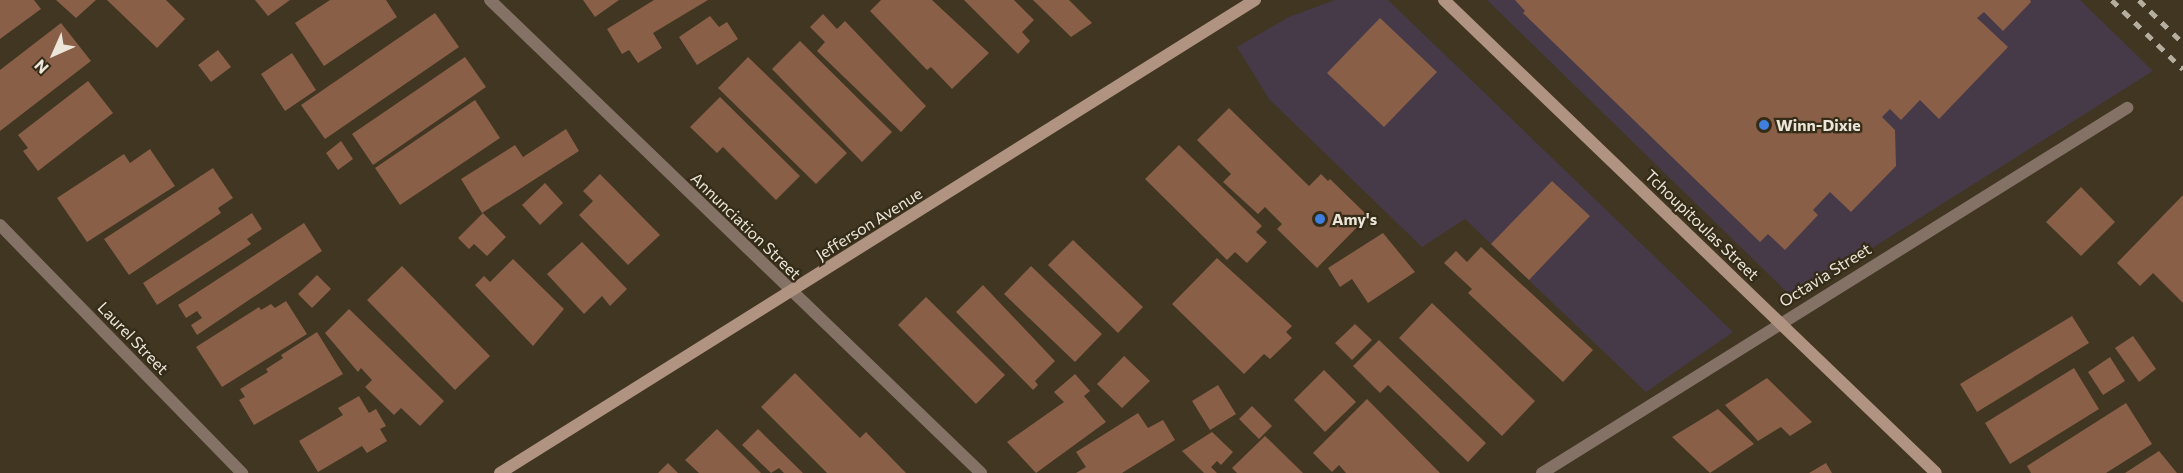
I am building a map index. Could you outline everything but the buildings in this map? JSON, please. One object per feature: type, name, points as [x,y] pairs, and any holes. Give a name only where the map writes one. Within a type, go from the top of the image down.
[{"type":"street","name":"Annunciation Street","points":[[490,0],[790,293],[981,473]]},
{"type":"street","name":"Jefferson Avenue","points":[[500,473],[1255,0]]},
{"type":"street","name":"Tchoupitoulas Street","points":[[1444,0],[1936,473]]},
{"type":"street","name":"Octavia Street","points":[[1542,473],[1779,322],[2127,108]]},
{"type":"street","name":"Laurel Street","points":[[0,225],[242,473]]},
{"type":"shaded area","points":[[1335,0],[1388,0],[1733,332],[1646,392],[1465,219],[1422,247],[1269,99],[1237,47],[1289,17]]},
{"type":"shaded area","name":"Winn-Dixie","points":[[1487,0],[2080,0],[2153,71],[1793,298]]},
{"type":"railway","points":[[2112,0],[2183,69]]},
{"type":"railway","points":[[2139,0],[2183,43]]},
{"type":"place","name":"Winn-Dixie","points":[[1764,125]]},
{"type":"place","name":"Amy's","points":[[1320,219]]}]
